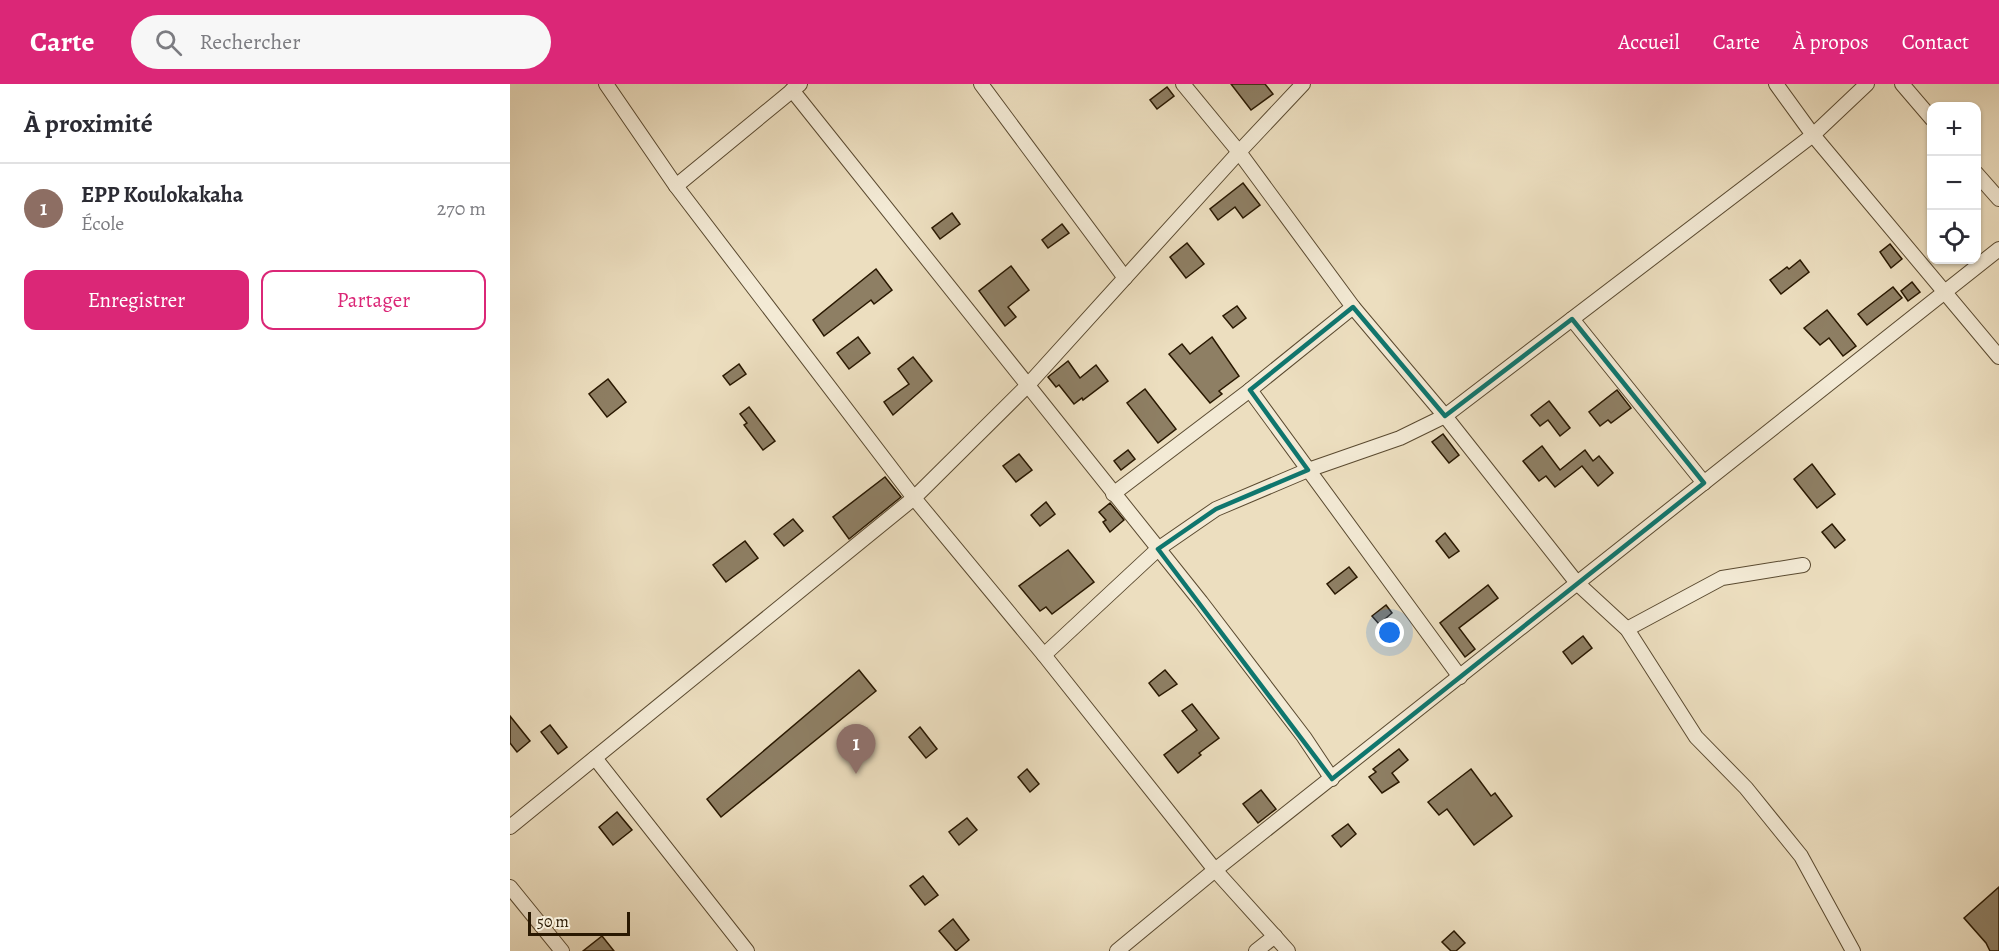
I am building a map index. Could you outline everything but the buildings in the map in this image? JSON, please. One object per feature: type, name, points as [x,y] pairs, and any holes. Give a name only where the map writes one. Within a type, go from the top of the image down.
[{"type":"street","points":[[606,84],[676,186],[914,498],[1044,655],[1215,870],[1288,951]]},
{"type":"street","points":[[981,84],[1125,278]]},
{"type":"street","points":[[1183,84],[1239,152],[1353,307],[1445,416],[1577,583],[1627,629],[1696,737],[1746,788],[1802,856],[1853,951]]},
{"type":"street","points":[[510,827],[914,498],[1027,386],[1303,84]]},
{"type":"street","points":[[1776,84],[1813,135],[1999,357]]},
{"type":"street","points":[[1044,655],[1158,549],[1216,509],[1308,470],[1400,438],[1445,416],[1813,135],[1867,84]]},
{"type":"street","points":[[1902,84],[1927,113]]},
{"type":"street","points":[[676,186],[796,87],[1027,386],[1304,736],[1332,779]]},
{"type":"street","points":[[1981,178],[1999,199]]},
{"type":"street","points":[[1117,951],[1215,870],[1999,249]]},
{"type":"street","points":[[1113,494],[1250,390],[1353,307]]},
{"type":"street","points":[[1572,319],[1704,483]]},
{"type":"street","points":[[1250,390],[1460,677]]},
{"type":"street","points":[[1627,629],[1722,578],[1803,565]]},
{"type":"street","points":[[595,758],[747,951]]},
{"type":"street","points":[[510,887],[562,951]]},
{"type":"street","points":[[1256,951],[1275,936]]},
{"type":"highlighted area","points":[[1353,307],[1445,416],[1572,319],[1704,483],[1332,779],[1158,549],[1216,509],[1308,470],[1250,390]]},
{"type":"place","name":"EPP Koulokakaha","points":[[856,774]]}]
